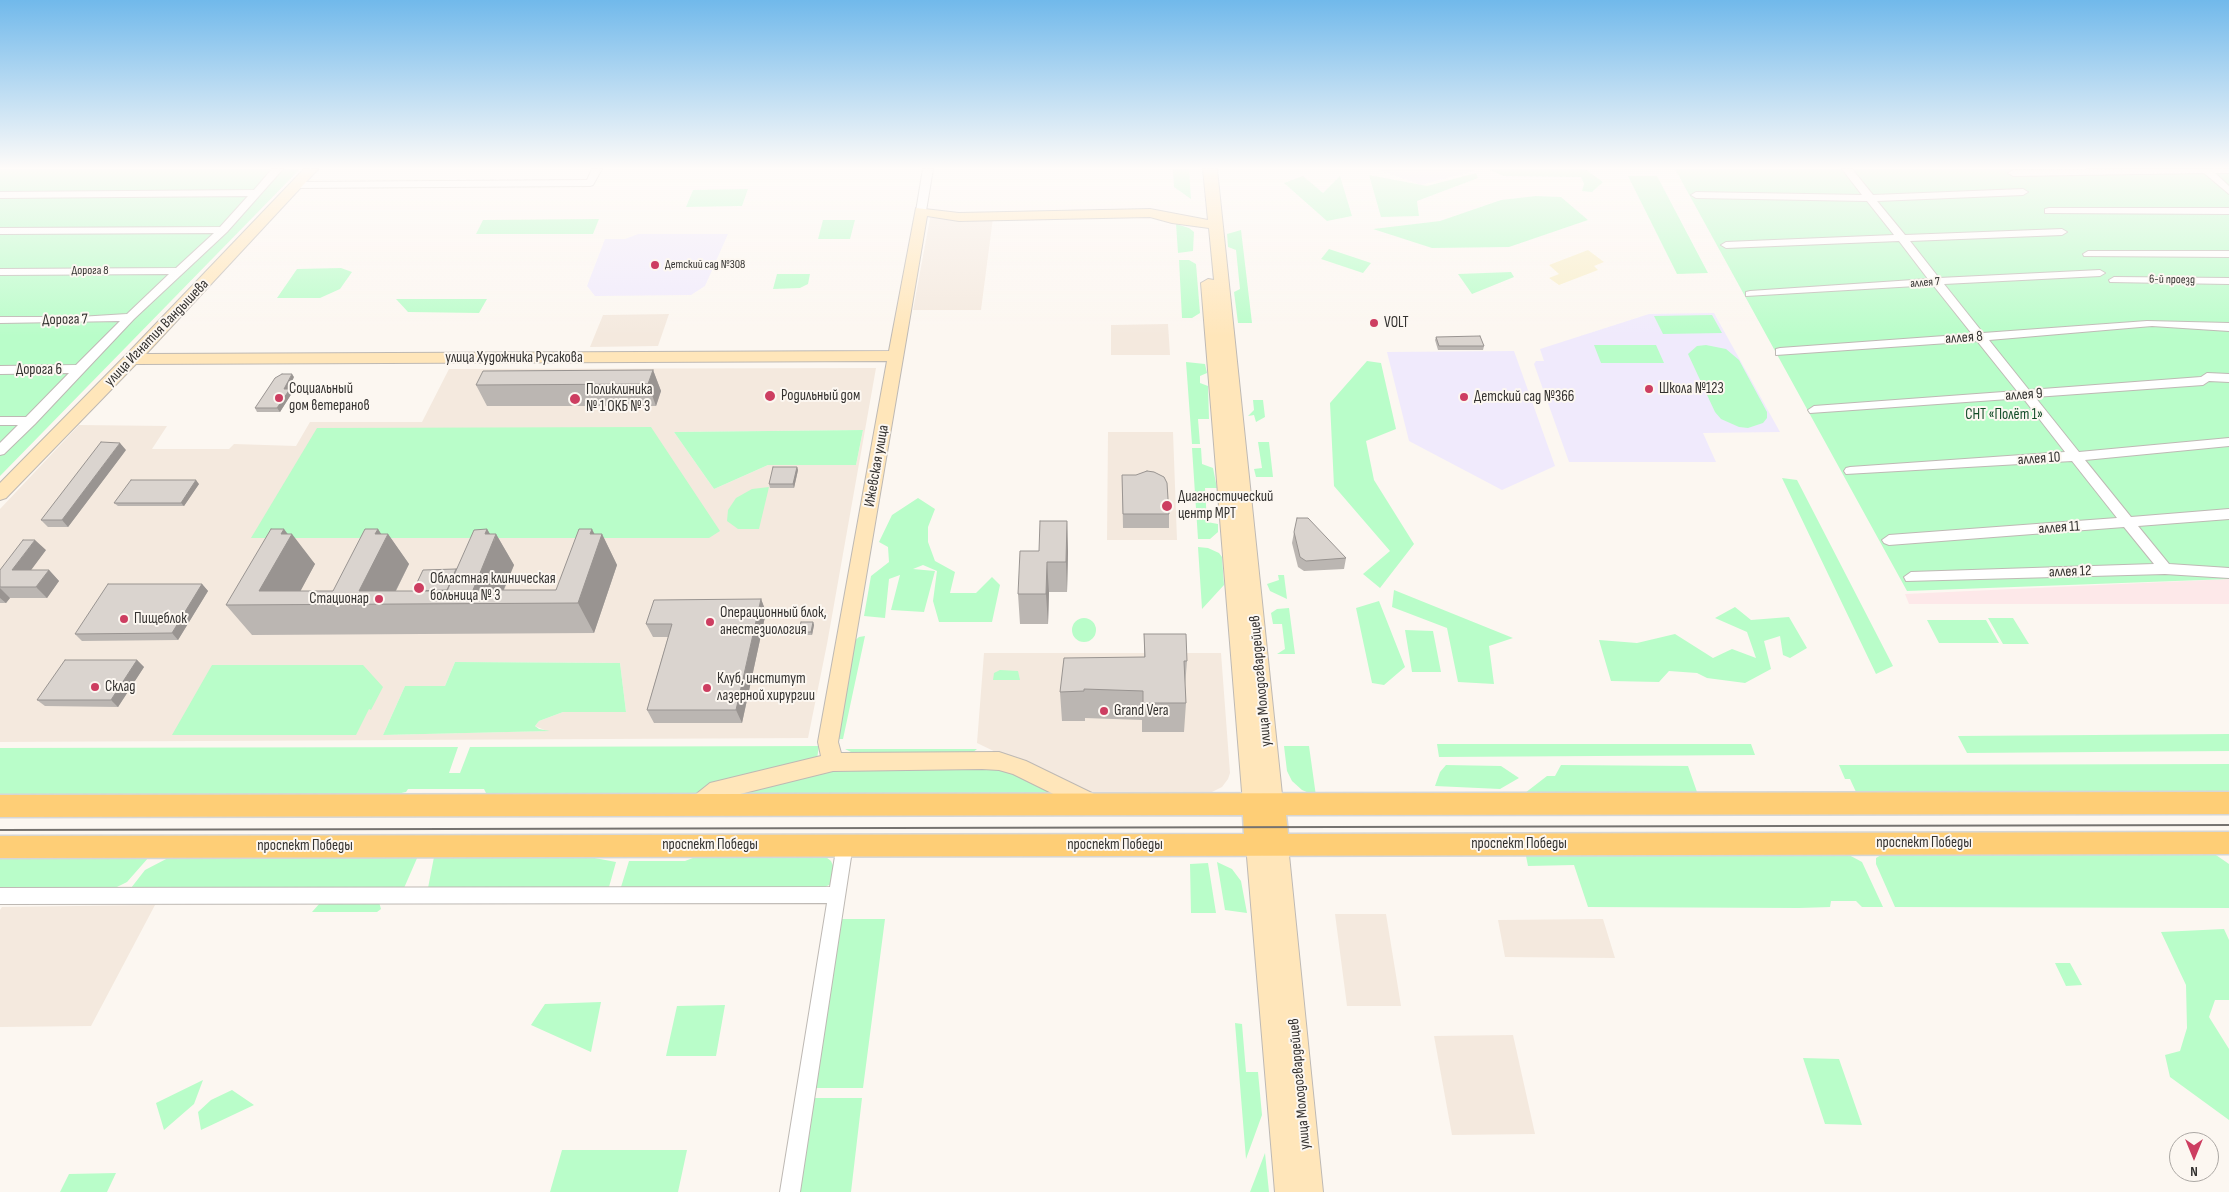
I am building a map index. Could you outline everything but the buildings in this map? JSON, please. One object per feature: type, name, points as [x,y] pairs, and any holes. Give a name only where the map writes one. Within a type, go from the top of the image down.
[{"type":"main road","points":[[0,806],[2229,803]]},
{"type":"main road","name":"улица Молодогвардейцев","points":[[1263,804],[1267,845]]},
{"type":"main road","name":"проспект Победы","points":[[0,846],[2229,843]]},
{"type":"street","points":[[0,451],[130,317],[228,225]]},
{"type":"street","name":"улица Игнатия Вандышева","points":[[0,494],[132,359],[259,225]]},
{"type":"street","name":"Ижевская улица","points":[[833,762],[828,742],[919,225]]},
{"type":"street","name":"улица Молодогвардейцев","points":[[1209,225],[1263,804]]},
{"type":"street","points":[[1891,225],[1979,337],[2077,456],[2165,569]]},
{"type":"street","points":[[0,231],[223,230]]},
{"type":"street","points":[[1726,245],[1903,240],[2062,232]]},
{"type":"street","points":[[2088,254],[2229,254]]},
{"type":"street","name":"Дорога 8","points":[[0,272],[180,271]]},
{"type":"street","name":"аллея 7","points":[[1750,294],[1938,283],[2013,276],[2100,273]]},
{"type":"street","name":"6-й проезд","points":[[2114,280],[2229,281]]},
{"type":"street","name":"Дорога 7","points":[[0,320],[80,320],[130,317]]},
{"type":"street","name":"аллея 8","points":[[1780,352],[2152,324],[2229,327]]},
{"type":"street","name":"улица Художника Русакова","points":[[132,359],[896,356]]},
{"type":"street","name":"Дорога 6","points":[[0,370],[78,369]]},
{"type":"street","name":"аллея 9","points":[[1814,410],[2229,378]]},
{"type":"street","points":[[0,421],[30,421]]},
{"type":"street","name":"аллея 10","points":[[1850,471],[2077,456],[2229,442]]},
{"type":"street","name":"аллея 11","points":[[1890,540],[2229,514]]},
{"type":"street","name":"аллея 12","points":[[1911,577],[2165,569],[2206,574],[2229,573]]},
{"type":"street","points":[[698,806],[718,790],[833,762],[999,760],[1019,767],[1093,805]]},
{"type":"street","points":[[790,1192],[845,844]]},
{"type":"street","name":"улица Молодогвардейцев","points":[[1267,845],[1288,1192]]},
{"type":"street","name":"улица Молодогвардейцев","points":[[1267,845],[1310,1192]]},
{"type":"street","points":[[0,896],[836,895]]},
{"type":"shaded area","points":[[929,225],[992,225],[981,310],[913,310]]},
{"type":"shaded area","name":"Детский сад №308","points":[[638,234],[728,234],[705,286],[691,295],[595,296],[587,286],[605,239],[625,239]]},
{"type":"shaded area","name":"Школа №123","points":[[1714,313],[1780,432],[1703,433],[1716,462],[1569,462],[1534,364],[1536,361],[1544,361],[1540,349],[1649,314]]},
{"type":"shaded area","points":[[669,314],[658,346],[590,347],[603,315]]},
{"type":"shaded area","points":[[1168,324],[1170,355],[1111,355],[1111,325]]},
{"type":"shaded area","name":"Детский сад №366","points":[[1514,351],[1555,466],[1502,490],[1409,441],[1387,352]]},
{"type":"shaded area","name":"Областная клиническая больница № 3","points":[[876,368],[827,644],[808,738],[0,742],[0,509],[79,425],[167,426],[152,449],[229,449],[234,444],[296,446],[310,422],[422,422],[449,369]],"holes":[[[863,430],[856,465],[768,465],[714,489],[674,432]],[[455,662],[620,663],[626,712],[563,712],[539,721],[535,726],[547,731],[383,735],[405,686],[445,686]]]},
{"type":"shaded area","points":[[1108,432],[1173,432],[1177,540],[1107,540]]},
{"type":"shaded area","points":[[2229,579],[2229,604],[1909,604],[1905,594]]},
{"type":"shaded area","points":[[984,653],[1221,653],[1230,773],[1228,779],[1222,787],[1212,792],[1087,796],[977,743]]},
{"type":"shaded area","points":[[155,905],[91,1026],[0,1027],[0,910],[2,907]]},
{"type":"shaded area","points":[[1335,914],[1386,914],[1401,1006],[1347,1006]]},
{"type":"shaded area","points":[[1603,919],[1615,958],[1505,957],[1498,920]]},
{"type":"shaded area","points":[[1513,1035],[1535,1134],[1452,1135],[1434,1036]]},
{"type":"green space","points":[[0,225],[246,225],[0,476]]},
{"type":"green space","points":[[481,225],[597,225],[593,234],[476,234]]},
{"type":"green space","points":[[822,225],[854,225],[850,239],[818,239]]},
{"type":"green space","points":[[1176,225],[1189,228],[1194,232],[1193,251],[1178,253]]},
{"type":"green space","points":[[1410,225],[1574,225],[1509,247],[1432,248],[1373,229]]},
{"type":"green space","points":[[1652,225],[1683,225],[1708,273],[1677,274]]},
{"type":"green space","name":"СНТ «Полёт 1»","points":[[1706,225],[2229,225],[2229,579],[1907,591]]},
{"type":"green space","points":[[1241,230],[1252,323],[1238,323],[1234,292],[1240,289],[1236,250],[1228,247],[1227,234]]},
{"type":"green space","points":[[1329,249],[1371,263],[1363,273],[1321,259]]},
{"type":"green space","points":[[1179,260],[1189,260],[1196,264],[1200,313],[1192,318],[1182,318]]},
{"type":"green space","points":[[341,268],[352,272],[340,289],[320,298],[277,298],[297,269]]},
{"type":"green space","points":[[1511,272],[1514,277],[1472,294],[1458,274]]},
{"type":"green space","points":[[777,274],[810,274],[808,284],[800,288],[773,289]]},
{"type":"green space","points":[[396,299],[487,299],[479,313],[408,312]]},
{"type":"green space","points":[[1712,315],[1722,333],[1663,334],[1654,316]]},
{"type":"green space","points":[[1594,345],[1656,345],[1664,363],[1601,363]]},
{"type":"green space","points":[[1706,345],[1726,349],[1739,360],[1767,412],[1767,418],[1763,423],[1748,428],[1739,427],[1721,419],[1715,412],[1688,354],[1697,346]]},
{"type":"green space","points":[[1367,361],[1381,363],[1396,429],[1366,441],[1374,480],[1414,544],[1380,588],[1363,574],[1390,551],[1334,486],[1330,403]]},
{"type":"green space","points":[[1186,362],[1205,364],[1207,373],[1200,376],[1200,383],[1208,386],[1209,419],[1198,419],[1200,444],[1192,444]]},
{"type":"green space","points":[[1253,400],[1263,400],[1265,417],[1256,422],[1254,415],[1248,416],[1254,410]]},
{"type":"green space","points":[[651,427],[720,531],[709,538],[251,538],[317,428]]},
{"type":"green space","points":[[863,430],[856,465],[768,465],[714,489],[674,432]]},
{"type":"green space","points":[[1258,442],[1269,442],[1273,477],[1256,477],[1254,469],[1262,468]]},
{"type":"green space","points":[[1192,448],[1201,448],[1202,464],[1213,468],[1217,488],[1205,488],[1207,522],[1218,524],[1218,532],[1210,539],[1198,539]]},
{"type":"green space","points":[[1782,478],[1797,480],[1893,666],[1876,674]]},
{"type":"green space","points":[[769,487],[759,529],[738,529],[727,521],[728,510],[736,498],[752,489]]},
{"type":"green space","points":[[918,498],[935,509],[928,527],[928,542],[935,561],[955,572],[950,593],[976,593],[992,577],[1000,585],[992,622],[939,622],[933,601],[937,571],[923,565],[913,569],[935,571],[924,612],[891,610],[900,575],[889,579],[885,618],[864,616],[871,576],[889,562],[888,547],[879,542],[892,515]]},
{"type":"green space","points":[[1198,547],[1208,548],[1219,553],[1222,557],[1224,585],[1202,609]]},
{"type":"green space","points":[[1278,575],[1284,575],[1287,599],[1270,591],[1267,584],[1279,580]]},
{"type":"green space","points":[[1394,590],[1513,638],[1489,646],[1494,684],[1458,682],[1447,628],[1392,607]]},
{"type":"green space","points":[[1379,601],[1405,667],[1384,685],[1372,683],[1356,608]]},
{"type":"green space","points":[[1735,607],[1751,620],[1789,617],[1807,648],[1790,658],[1783,655],[1780,636],[1764,641],[1771,669],[1745,683],[1707,678],[1697,673],[1669,671],[1659,682],[1611,681],[1599,640],[1637,643],[1675,634],[1713,658],[1732,649],[1756,658],[1747,632],[1715,618]]},
{"type":"green space","points":[[1289,608],[1295,654],[1277,654],[1285,649],[1282,624],[1273,624],[1271,613],[1277,609]]},
{"type":"green space","points":[[1084,618],[1093,621],[1096,630],[1093,639],[1084,642],[1075,639],[1072,630],[1075,621]]},
{"type":"green space","points":[[1988,618],[2013,618],[2029,644],[2003,644]]},
{"type":"green space","points":[[1927,620],[1986,620],[1999,643],[1939,643]]},
{"type":"green space","points":[[1405,630],[1433,631],[1441,672],[1412,672]]},
{"type":"green space","points":[[865,636],[843,739],[837,739],[853,642],[859,637]]},
{"type":"green space","points":[[455,662],[620,663],[626,712],[563,712],[539,721],[535,726],[539,729],[550,731],[383,735],[405,686],[445,686]]},
{"type":"green space","points":[[212,665],[363,665],[383,687],[356,735],[172,735]]},
{"type":"green space","points":[[1000,670],[1018,671],[1020,680],[993,680],[994,673]]},
{"type":"green space","points":[[2229,734],[2229,751],[1967,753],[1958,736]]},
{"type":"green space","points":[[1437,744],[1751,744],[1755,755],[1439,757]]},
{"type":"green space","points":[[819,746],[817,759],[696,795],[499,796],[486,793],[484,789],[408,789],[406,792],[388,796],[0,797],[0,748],[458,747],[449,773],[460,773],[470,747]]},
{"type":"green space","points":[[1284,746],[1309,746],[1316,796],[1302,790],[1292,781],[1287,771]]},
{"type":"green space","points":[[845,749],[977,749],[972,753],[855,754]]},
{"type":"green space","points":[[2229,764],[2229,791],[1856,792],[1850,779],[1845,779],[1839,765]]},
{"type":"green space","points":[[1446,765],[1501,766],[1519,778],[1500,789],[1435,786],[1440,772]]},
{"type":"green space","points":[[1561,765],[1688,766],[1697,792],[1525,793],[1547,776],[1555,776]]},
{"type":"green space","points":[[840,768],[1003,768],[1058,795],[729,795]]},
{"type":"green space","points":[[816,855],[826,857],[831,861],[834,868],[833,883],[823,888],[621,887],[629,861],[685,861],[698,856]]},
{"type":"green space","points":[[1849,855],[1862,862],[1883,907],[1862,907],[1856,901],[1831,901],[1830,907],[1799,908],[1588,907],[1574,865],[1528,866],[1526,856]]},
{"type":"green space","points":[[1881,855],[2216,855],[2229,864],[2229,908],[1895,907],[1876,864],[1876,858]]},
{"type":"green space","points":[[418,856],[404,888],[131,888],[145,870],[170,857]]},
{"type":"green space","points":[[584,856],[616,862],[609,887],[428,888],[434,857]]},
{"type":"green space","points":[[0,857],[149,857],[127,882],[113,889],[0,889]]},
{"type":"green space","points":[[1217,862],[1232,869],[1241,881],[1247,913],[1225,910]]},
{"type":"green space","points":[[1208,863],[1216,913],[1191,913],[1190,864]]},
{"type":"green space","points":[[379,902],[381,909],[377,912],[312,912],[320,903]]},
{"type":"green space","points":[[839,919],[885,919],[863,1088],[814,1088]]},
{"type":"green space","points":[[2224,929],[2229,940],[2229,1000],[2215,1000],[2209,1017],[2229,1049],[2229,1120],[2170,1077],[2165,1055],[2180,1051],[2187,1028],[2186,985],[2161,932]]},
{"type":"green space","points":[[2055,963],[2070,963],[2082,985],[2066,986]]},
{"type":"green space","points":[[601,1002],[591,1052],[531,1025],[545,1004]]},
{"type":"green space","points":[[725,1005],[716,1056],[666,1056],[677,1006]]},
{"type":"green space","points":[[1235,1023],[1242,1024],[1246,1072],[1258,1072],[1262,1115],[1246,1159]]},
{"type":"green space","points":[[1803,1058],[1839,1059],[1862,1125],[1825,1124]]},
{"type":"green space","points":[[203,1080],[194,1104],[164,1130],[156,1103]]},
{"type":"green space","points":[[232,1090],[254,1105],[201,1130],[198,1112],[211,1100]]},
{"type":"green space","points":[[812,1098],[862,1098],[851,1192],[798,1192]]},
{"type":"green space","points":[[562,1150],[687,1150],[678,1192],[550,1192]]},
{"type":"green space","points":[[1265,1153],[1269,1192],[1250,1192]]},
{"type":"green space","points":[[116,1173],[107,1192],[60,1192],[69,1174]]},
{"type":"sand","points":[[1588,250],[1604,262],[1594,266],[1598,270],[1559,285],[1549,278],[1559,274],[1549,265]]},
{"type":"tram line","points":[[0,830],[2229,825]]},
{"type":"place","name":"Детский сад №308","points":[[655,265]]},
{"type":"place","name":"VOLT","points":[[1374,323]]},
{"type":"place","name":"Школа №123","points":[[1649,389]]},
{"type":"place","name":"Родильный дом","points":[[770,396]]},
{"type":"place","name":"Детский сад №366","points":[[1464,397]]},
{"type":"place","name":"Социальный дом ветеранов","points":[[279,398]]},
{"type":"place","name":"Поликлиника № 1 ОКБ № 3","points":[[575,399]]},
{"type":"place","name":"Диагностический центр МРТ","points":[[1167,506]]},
{"type":"place","name":"Областная клиническая больница № 3","points":[[419,588]]},
{"type":"place","name":"Стационар","points":[[379,599]]},
{"type":"place","name":"Пищеблок","points":[[124,619]]},
{"type":"place","name":"Операционный блок, анестезиология","points":[[710,622]]},
{"type":"place","name":"Склад","points":[[95,687]]},
{"type":"place","name":"Клуб, институт лазерной хирургии","points":[[707,688]]},
{"type":"place","name":"Grand Vera","points":[[1104,711]]}]
